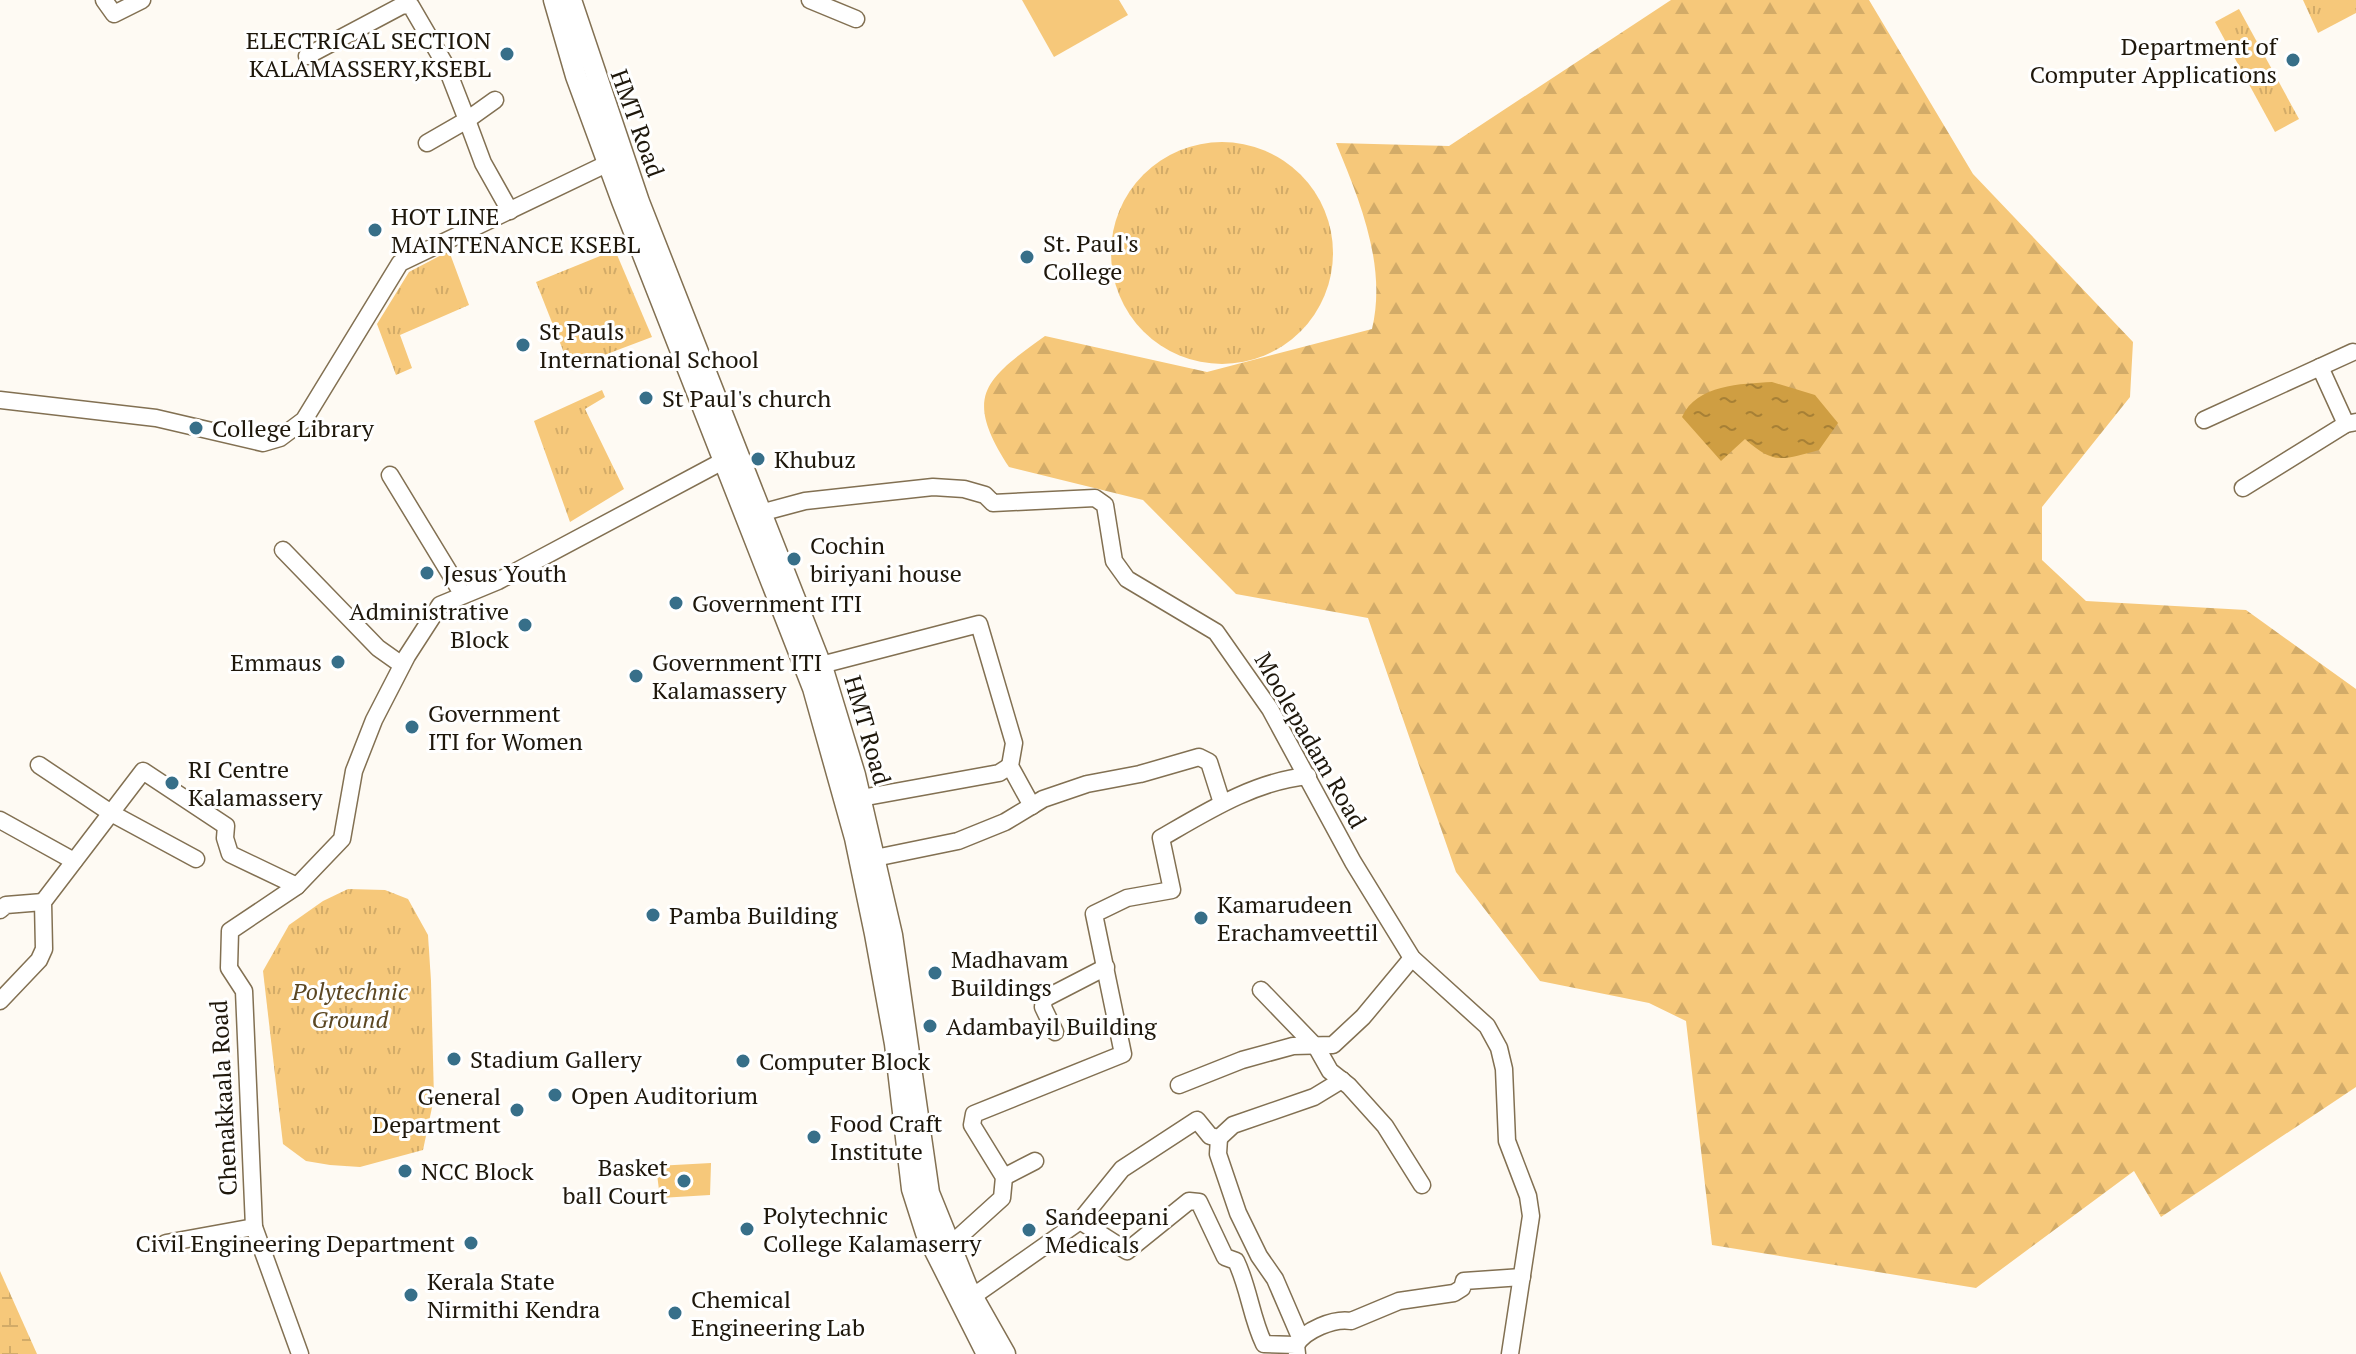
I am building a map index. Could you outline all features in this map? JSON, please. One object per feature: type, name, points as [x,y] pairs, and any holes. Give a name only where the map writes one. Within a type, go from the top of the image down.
[{"type":"main road","name":"HMT Road","points":[[554,0],[576,76],[615,159],[715,418],[760,513],[855,838],[889,1004],[912,1189],[926,1233],[987,1354]]},
{"type":"main road","name":"HMT Road","points":[[571,0],[615,159]]},
{"type":"main road","name":"HMT Road","points":[[715,418],[723,461],[783,592],[821,665],[861,798],[875,858],[905,1010],[926,1181],[949,1246],[972,1297],[1005,1354]]},
{"type":"street","points":[[104,0],[114,14],[142,0]]},
{"type":"street","points":[[810,0],[856,19]]},
{"type":"street","points":[[307,56],[403,5],[413,3],[446,66],[483,163],[510,211]]},
{"type":"street","points":[[427,143],[495,100]]},
{"type":"street","points":[[0,400],[156,418],[263,443],[280,438],[304,420],[400,263],[615,159]]},
{"type":"street","points":[[2204,420],[2353,352]]},
{"type":"street","points":[[2243,488],[2351,423],[2320,367]]},
{"type":"street","name":"Chenakkaala Road","points":[[300,1354],[254,1227],[244,991],[229,968],[230,931],[297,886],[342,839],[354,771],[402,665],[440,605],[498,581],[723,461]]},
{"type":"street","points":[[390,475],[463,595]]},
{"type":"street","name":"Moolepadam Road","points":[[760,513],[805,501],[933,487],[964,489],[985,495],[993,503],[1095,498],[1105,505],[1114,561],[1127,579],[1216,632],[1270,709],[1353,862],[1412,958],[1487,1026],[1499,1048],[1504,1069],[1507,1141],[1528,1196],[1531,1216],[1510,1354]]},
{"type":"street","points":[[283,550],[378,648],[402,665]]},
{"type":"street","points":[[821,665],[979,624],[1014,743],[1010,766],[1032,806]]},
{"type":"street","points":[[875,858],[958,841],[1087,784],[1140,774],[1199,757],[1209,762],[1222,803]]},
{"type":"street","points":[[39,765],[111,813],[196,859]]},
{"type":"street","points":[[861,798],[999,773],[1010,766]]},
{"type":"street","points":[[0,1001],[39,960],[44,949],[43,902],[143,771],[226,826],[225,838],[230,854],[297,886]]},
{"type":"street","points":[[949,1246],[1002,1198],[1004,1177],[972,1125],[974,1114],[1123,1054],[1094,914],[1125,899],[1172,890],[1161,838],[1222,803],[1286,780],[1308,776]]},
{"type":"street","points":[[0,820],[74,861]]},
{"type":"street","points":[[0,910],[6,905],[43,902]]},
{"type":"street","points":[[1179,1085],[1293,1046],[1317,1048],[1340,1040],[1412,958]]},
{"type":"street","points":[[1055,1032],[1043,1007],[1044,999],[1106,967]]},
{"type":"street","points":[[1261,990],[1317,1048],[1330,1071],[1385,1126],[1422,1185]]},
{"type":"street","points":[[1298,1345],[1275,1279],[1259,1256],[1238,1213],[1218,1154],[1219,1138],[1233,1125],[1314,1097],[1342,1080]]},
{"type":"street","points":[[972,1297],[1080,1221],[1122,1169],[1197,1120],[1210,1136],[1219,1138]]},
{"type":"street","points":[[1004,1177],[1035,1161]]},
{"type":"street","points":[[1080,1221],[1127,1251],[1189,1201],[1199,1202],[1225,1257],[1236,1261],[1249,1288],[1253,1322],[1264,1344],[1298,1345],[1399,1301],[1454,1293],[1462,1288],[1464,1281],[1522,1277]]},
{"type":"street","points":[[166,1243],[254,1227]]},
{"type":"green space","points":[[1022,0],[1119,0],[1128,15],[1054,57]]},
{"type":"green space","points":[[1671,0],[1869,0],[1973,174],[2133,342],[2130,397],[2042,507],[2042,560],[2086,601],[2246,610],[2356,689],[2356,1087],[2161,1217],[2134,1171],[1976,1288],[1712,1245],[1686,1021],[1649,1003],[1540,981],[1456,872],[1368,618],[1236,594],[1143,500],[1009,467],[987,423],[984,406],[987,391],[995,378],[1045,336],[1207,372],[1372,329],[1376,305],[1374,258],[1362,211],[1336,143],[1449,146]]},
{"type":"green space","points":[[2303,0],[2356,0],[2356,13],[2318,33]]},
{"type":"green space","points":[[2239,9],[2299,119],[2275,132],[2215,22]]},
{"type":"green space","points":[[1222,142],[1265,150],[1301,174],[1325,210],[1333,253],[1325,296],[1301,332],[1265,356],[1222,364],[1179,356],[1143,332],[1119,296],[1111,253],[1119,210],[1143,174],[1179,150]]},
{"type":"green space","points":[[615,250],[652,337],[570,368],[536,282]]},
{"type":"green space","points":[[449,251],[469,305],[400,335],[412,368],[396,375],[377,324],[409,272]]},
{"type":"green space","points":[[602,390],[605,397],[585,409],[624,489],[570,522],[534,421]]},
{"type":"green space","name":"Polytechnic Ground","points":[[348,889],[385,890],[408,899],[428,935],[431,981],[434,1098],[423,1150],[360,1167],[306,1161],[283,1144],[263,971],[289,925],[323,901]]},
{"type":"green space","name":"Basket ball Court","points":[[711,1163],[710,1195],[660,1198],[656,1166]]},
{"type":"green space","points":[[0,1271],[37,1354],[0,1354]]},
{"type":"water","points":[[1772,382],[1815,395],[1838,423],[1819,450],[1787,458],[1771,457],[1745,439],[1721,461],[1682,417],[1689,406],[1709,392],[1734,385]]},
{"type":"place","name":"ELECTRICAL SECTION KALAMASSERY,KSEBL","points":[[507,54]]},
{"type":"place","name":"Department of Computer Applications","points":[[2293,60]]},
{"type":"place","name":"HOT LINE MAINTENANCE KSEBL","points":[[375,230]]},
{"type":"place","name":"St. Paul's College","points":[[1027,257]]},
{"type":"place","name":"St Pauls International School","points":[[523,345]]},
{"type":"place","name":"St Paul's church","points":[[646,398]]},
{"type":"place","name":"College Library","points":[[196,428]]},
{"type":"place","name":"Khubuz","points":[[758,459]]},
{"type":"place","name":"Cochin biriyani house","points":[[794,559]]},
{"type":"place","name":"Jesus Youth","points":[[427,573]]},
{"type":"place","name":"Government ITI","points":[[676,603]]},
{"type":"place","name":"Administrative Block","points":[[525,625]]},
{"type":"place","name":"Emmaus","points":[[338,662]]},
{"type":"place","name":"Government ITI Kalamassery","points":[[636,676]]},
{"type":"place","name":"Government ITI for Women","points":[[412,727]]},
{"type":"place","name":"RI Centre Kalamassery","points":[[172,783]]},
{"type":"place","name":"Pamba Building","points":[[653,915]]},
{"type":"place","name":"Kamarudeen Erachamveettil","points":[[1201,918]]},
{"type":"place","name":"Madhavam Buildings","points":[[935,973]]},
{"type":"place","name":"Adambayil Building","points":[[930,1026]]},
{"type":"place","name":"Stadium Gallery","points":[[454,1059]]},
{"type":"place","name":"Computer Block","points":[[743,1061]]},
{"type":"place","name":"Open Auditorium","points":[[555,1095]]},
{"type":"place","name":"General Department","points":[[517,1110]]},
{"type":"place","name":"Food Craft Institute","points":[[814,1137]]},
{"type":"place","name":"NCC Block","points":[[405,1171]]},
{"type":"place","name":"Basket ball Court","points":[[684,1181]]},
{"type":"place","name":"Polytechnic College Kalamaserry","points":[[747,1229]]},
{"type":"place","name":"Sandeepani Medicals","points":[[1029,1230]]},
{"type":"place","name":"Civil Engineering Department","points":[[471,1243]]},
{"type":"place","name":"Kerala State Nirmithi Kendra","points":[[411,1295]]},
{"type":"place","name":"Chemical Engineering Lab","points":[[675,1313]]}]
